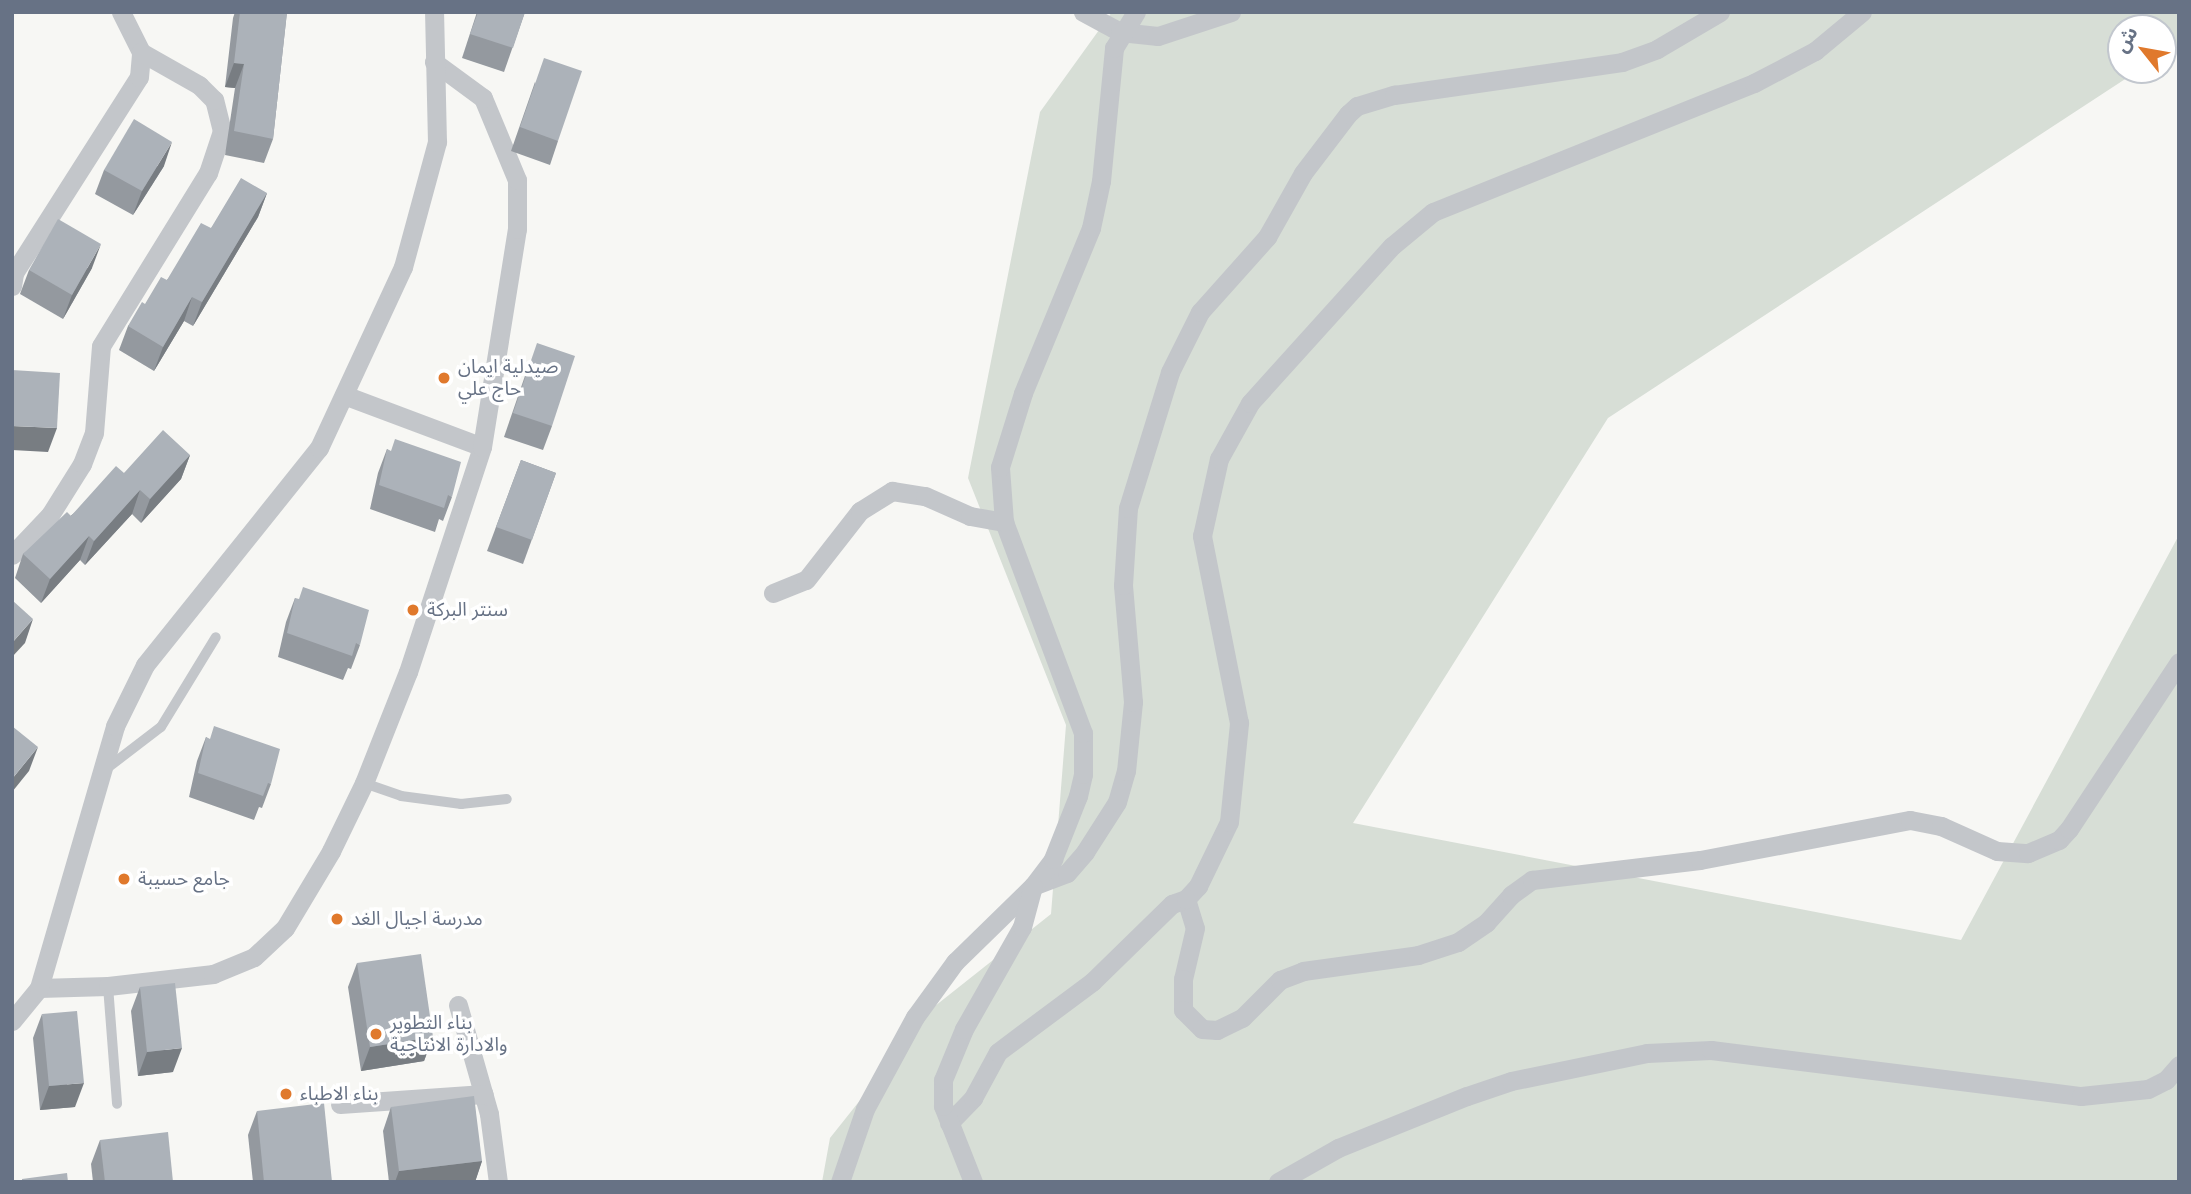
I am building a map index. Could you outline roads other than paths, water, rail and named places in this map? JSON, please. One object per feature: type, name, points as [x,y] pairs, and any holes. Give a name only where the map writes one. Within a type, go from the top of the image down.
[{"type":"street","points":[[12,286],[14,273],[139,77],[141,52],[121,12]]},
{"type":"street","points":[[12,1021],[39,988],[106,769],[115,726],[145,665],[319,448],[407,255],[437,142],[434,12]]},
{"type":"street","points":[[1083,12],[1120,32],[1176,33],[1231,12]]},
{"type":"street","points":[[840,1182],[865,1109],[915,1017],[955,962],[1033,886],[1052,859],[1078,796],[1085,750],[1078,717],[1004,522],[999,475],[1010,429],[1053,329],[1099,199],[1111,71],[1120,32],[1136,12]]},
{"type":"street","points":[[1033,886],[1067,873],[1085,852],[1117,802],[1126,771],[1133,702],[1123,585],[1128,508],[1170,372],[1199,312],[1267,237],[1303,173],[1348,114],[1357,106],[1394,95],[1622,62],[1669,44],[1720,12]]},
{"type":"street","points":[[949,1123],[973,1098],[998,1052],[1092,982],[1159,915],[1186,899],[1217,848],[1235,798],[1239,723],[1202,536],[1219,459],[1250,403],[1392,246],[1433,212],[1754,83],[1815,51],[1862,12]]},
{"type":"street","points":[[12,555],[50,515],[82,464],[94,433],[101,346],[208,173],[222,131],[214,100],[199,85],[141,52]]},
{"type":"street","points":[[39,988],[108,986],[213,974],[254,957],[285,928],[331,851],[364,783],[408,671],[482,447],[517,229],[517,180],[483,98],[435,62]]},
{"type":"street","points":[[344,395],[482,447]]},
{"type":"street","points":[[773,593],[806,580],[860,511],[892,491],[925,496],[970,516],[1004,522]]},
{"type":"street","points":[[1186,899],[1195,928],[1183,979],[1183,1010],[1202,1029],[1217,1030],[1242,1018],[1280,980],[1303,971],[1418,955],[1458,942],[1486,923],[1511,895],[1532,880],[1700,860],[1910,820],[1941,826],[1997,851],[2028,853],[2059,840],[2069,829],[2179,662]]},
{"type":"street","points":[[973,1182],[943,1106],[943,1080],[964,1029],[1021,927],[1033,886]]},
{"type":"street","points":[[458,1005],[484,1094],[498,1182]]},
{"type":"street","points":[[1278,1182],[1338,1148],[1467,1096],[1511,1081],[1647,1053],[1710,1050],[2081,1096],[2148,1089],[2166,1080],[2179,1065]]},
{"type":"street","points":[[340,1104],[484,1094]]},
{"type":"lane","points":[[106,769],[161,727],[216,637]]},
{"type":"lane","points":[[364,783],[401,796],[461,804],[508,799]]},
{"type":"lane","points":[[108,986],[117,1104]]},
{"type":"place","name":"صيدلية ايمان حاج علي","points":[[444,378]]},
{"type":"place","name":"سنتر البركة","points":[[413,610]]},
{"type":"place","name":"جامع حسيبة","points":[[124,879]]},
{"type":"place","name":"مدرسة اجيال الغد","points":[[337,919]]},
{"type":"place","name":"بناء التطوير والادارة الانتاجية","points":[[376,1034]]},
{"type":"place","name":"بناء الاطباء","points":[[286,1094]]}]
